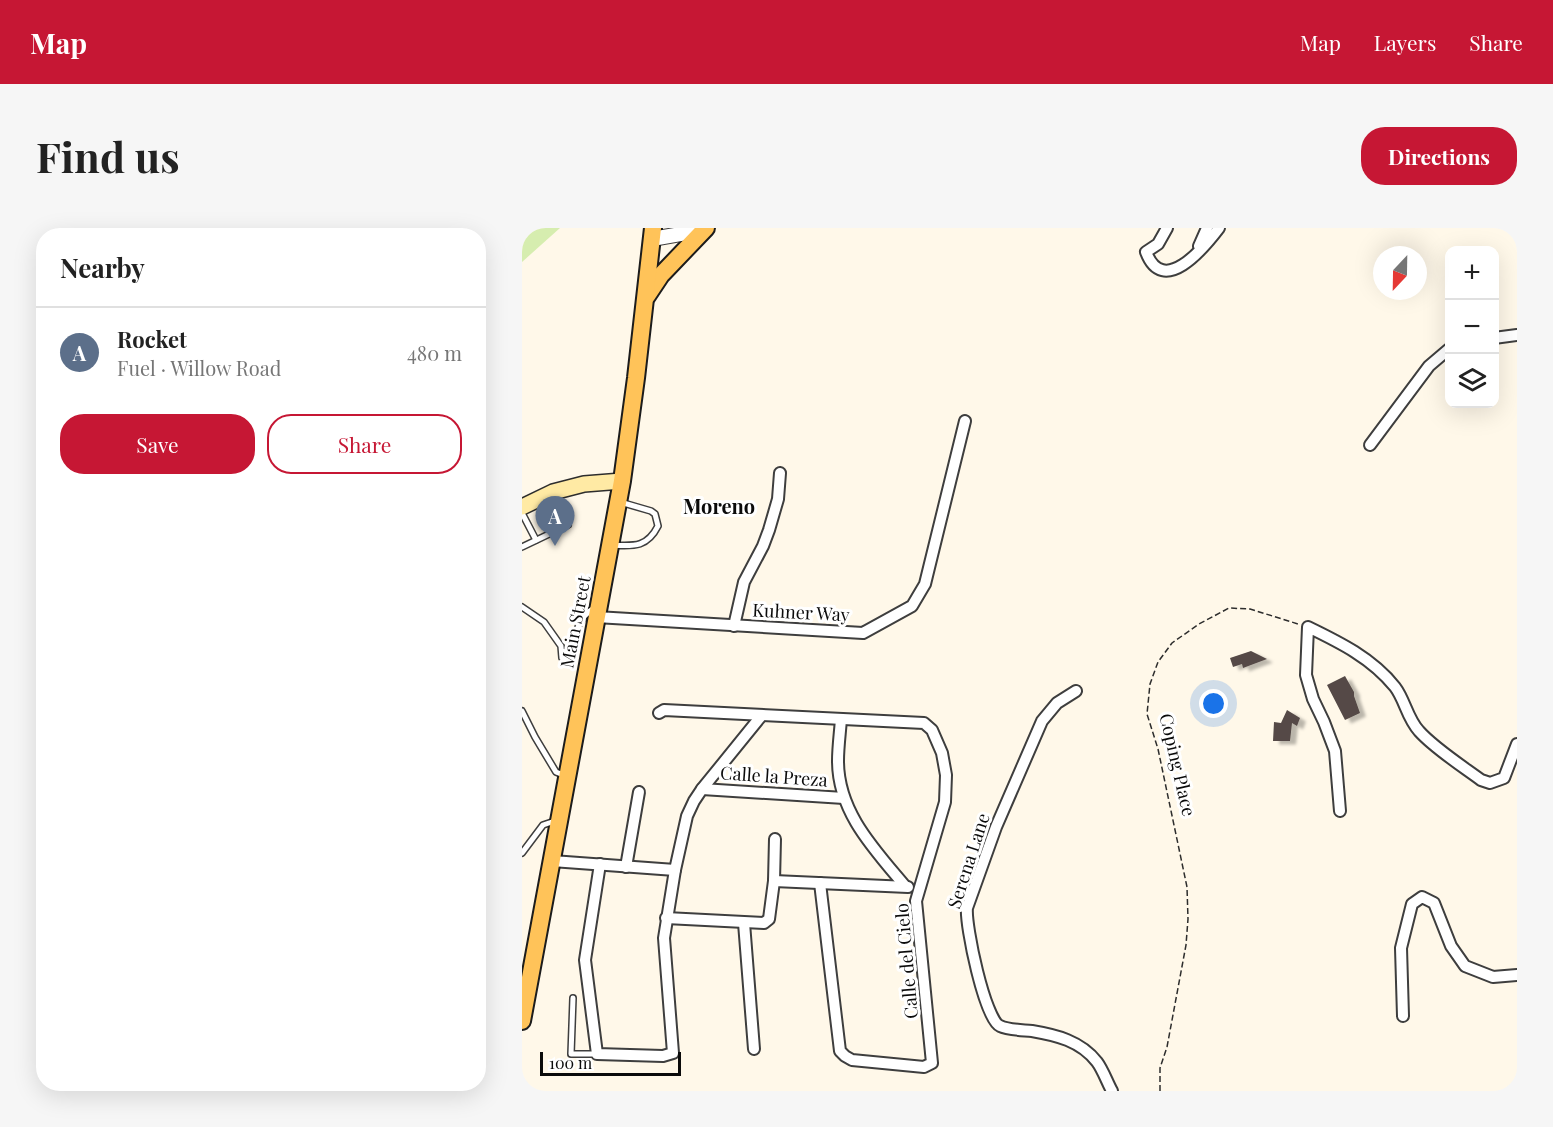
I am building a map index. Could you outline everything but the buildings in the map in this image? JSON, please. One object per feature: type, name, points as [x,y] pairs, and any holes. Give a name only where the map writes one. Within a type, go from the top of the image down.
[{"type":"main road","points":[[645,299],[661,275],[706,228]]},
{"type":"main road","name":"Main Street","points":[[522,1022],[622,482],[652,233]]},
{"type":"main road","points":[[522,507],[553,492],[584,484],[622,482]]},
{"type":"street","points":[[652,233],[686,233],[696,228]]},
{"type":"street","points":[[1167,228],[1158,244],[1146,252],[1150,263],[1157,270],[1174,270],[1196,255],[1219,228]]},
{"type":"street","points":[[1196,255],[1207,228]]},
{"type":"street","points":[[1499,337],[1517,335]]},
{"type":"street","points":[[1370,445],[1429,366],[1445,352]]},
{"type":"street","name":"Kuhner Way","points":[[597,612],[734,626],[863,633],[912,606],[925,584],[965,421]]},
{"type":"street","points":[[734,626],[744,582],[763,546],[772,520],[778,499],[780,473]]},
{"type":"street","points":[[1340,811],[1335,751],[1313,699],[1306,675],[1308,627],[1342,643],[1376,667],[1396,688],[1412,723],[1421,734],[1481,780],[1490,783],[1504,778],[1517,744]]},
{"type":"street","name":"Serena Lane","points":[[1076,691],[1057,703],[1042,721],[996,827],[967,908],[966,917],[976,965],[992,1020],[1000,1026],[1073,1041],[1097,1062],[1112,1091]]},
{"type":"street","name":"Calle del Cielo","points":[[659,713],[664,710],[924,723],[932,730],[942,753],[946,775],[945,802],[916,901],[932,1063],[924,1067],[852,1060],[840,1051],[820,883]]},
{"type":"street","points":[[600,864],[585,960],[597,1054],[663,1056],[673,1053],[664,938],[687,816],[702,789],[762,715]]},
{"type":"street","points":[[841,719],[838,762],[844,798],[859,829],[904,886]]},
{"type":"street","name":"Calle la Preza","points":[[702,789],[844,798]]},
{"type":"street","points":[[626,867],[639,792]]},
{"type":"street","points":[[666,918],[764,923],[769,919],[774,881],[775,839]]},
{"type":"street","points":[[552,861],[675,870]]},
{"type":"street","points":[[774,881],[919,887]]},
{"type":"street","points":[[1403,1016],[1401,948],[1412,904],[1422,897],[1434,903],[1451,946],[1465,966],[1494,977],[1517,975]]},
{"type":"street","points":[[744,922],[754,1049]]},
{"type":"lane","points":[[522,547],[568,525],[553,492]]},
{"type":"lane","points":[[610,545],[637,546],[654,534],[658,526],[655,514],[651,511],[618,502]]},
{"type":"lane","points":[[522,513],[536,540]]},
{"type":"lane","points":[[522,607],[544,622],[561,646],[562,658],[567,664],[571,662],[578,627],[590,610],[597,612]]},
{"type":"lane","points":[[522,711],[556,772],[567,776]]},
{"type":"lane","points":[[522,853],[543,825],[559,820]]},
{"type":"lane","points":[[573,998],[571,1054],[597,1054]]},
{"type":"path","name":"Coping Place","points":[[1160,1091],[1160,1068],[1167,1047],[1188,919],[1187,887],[1158,748],[1147,714],[1150,684],[1158,662],[1172,643],[1199,624],[1229,608],[1250,609],[1308,627]]},
{"type":"green space","points":[[522,228],[560,228],[522,262]]},
{"type":"place","name":"Rocket","points":[[555,546]]},
{"type":"district","name":"Moreno","points":[[719,507]]}]
